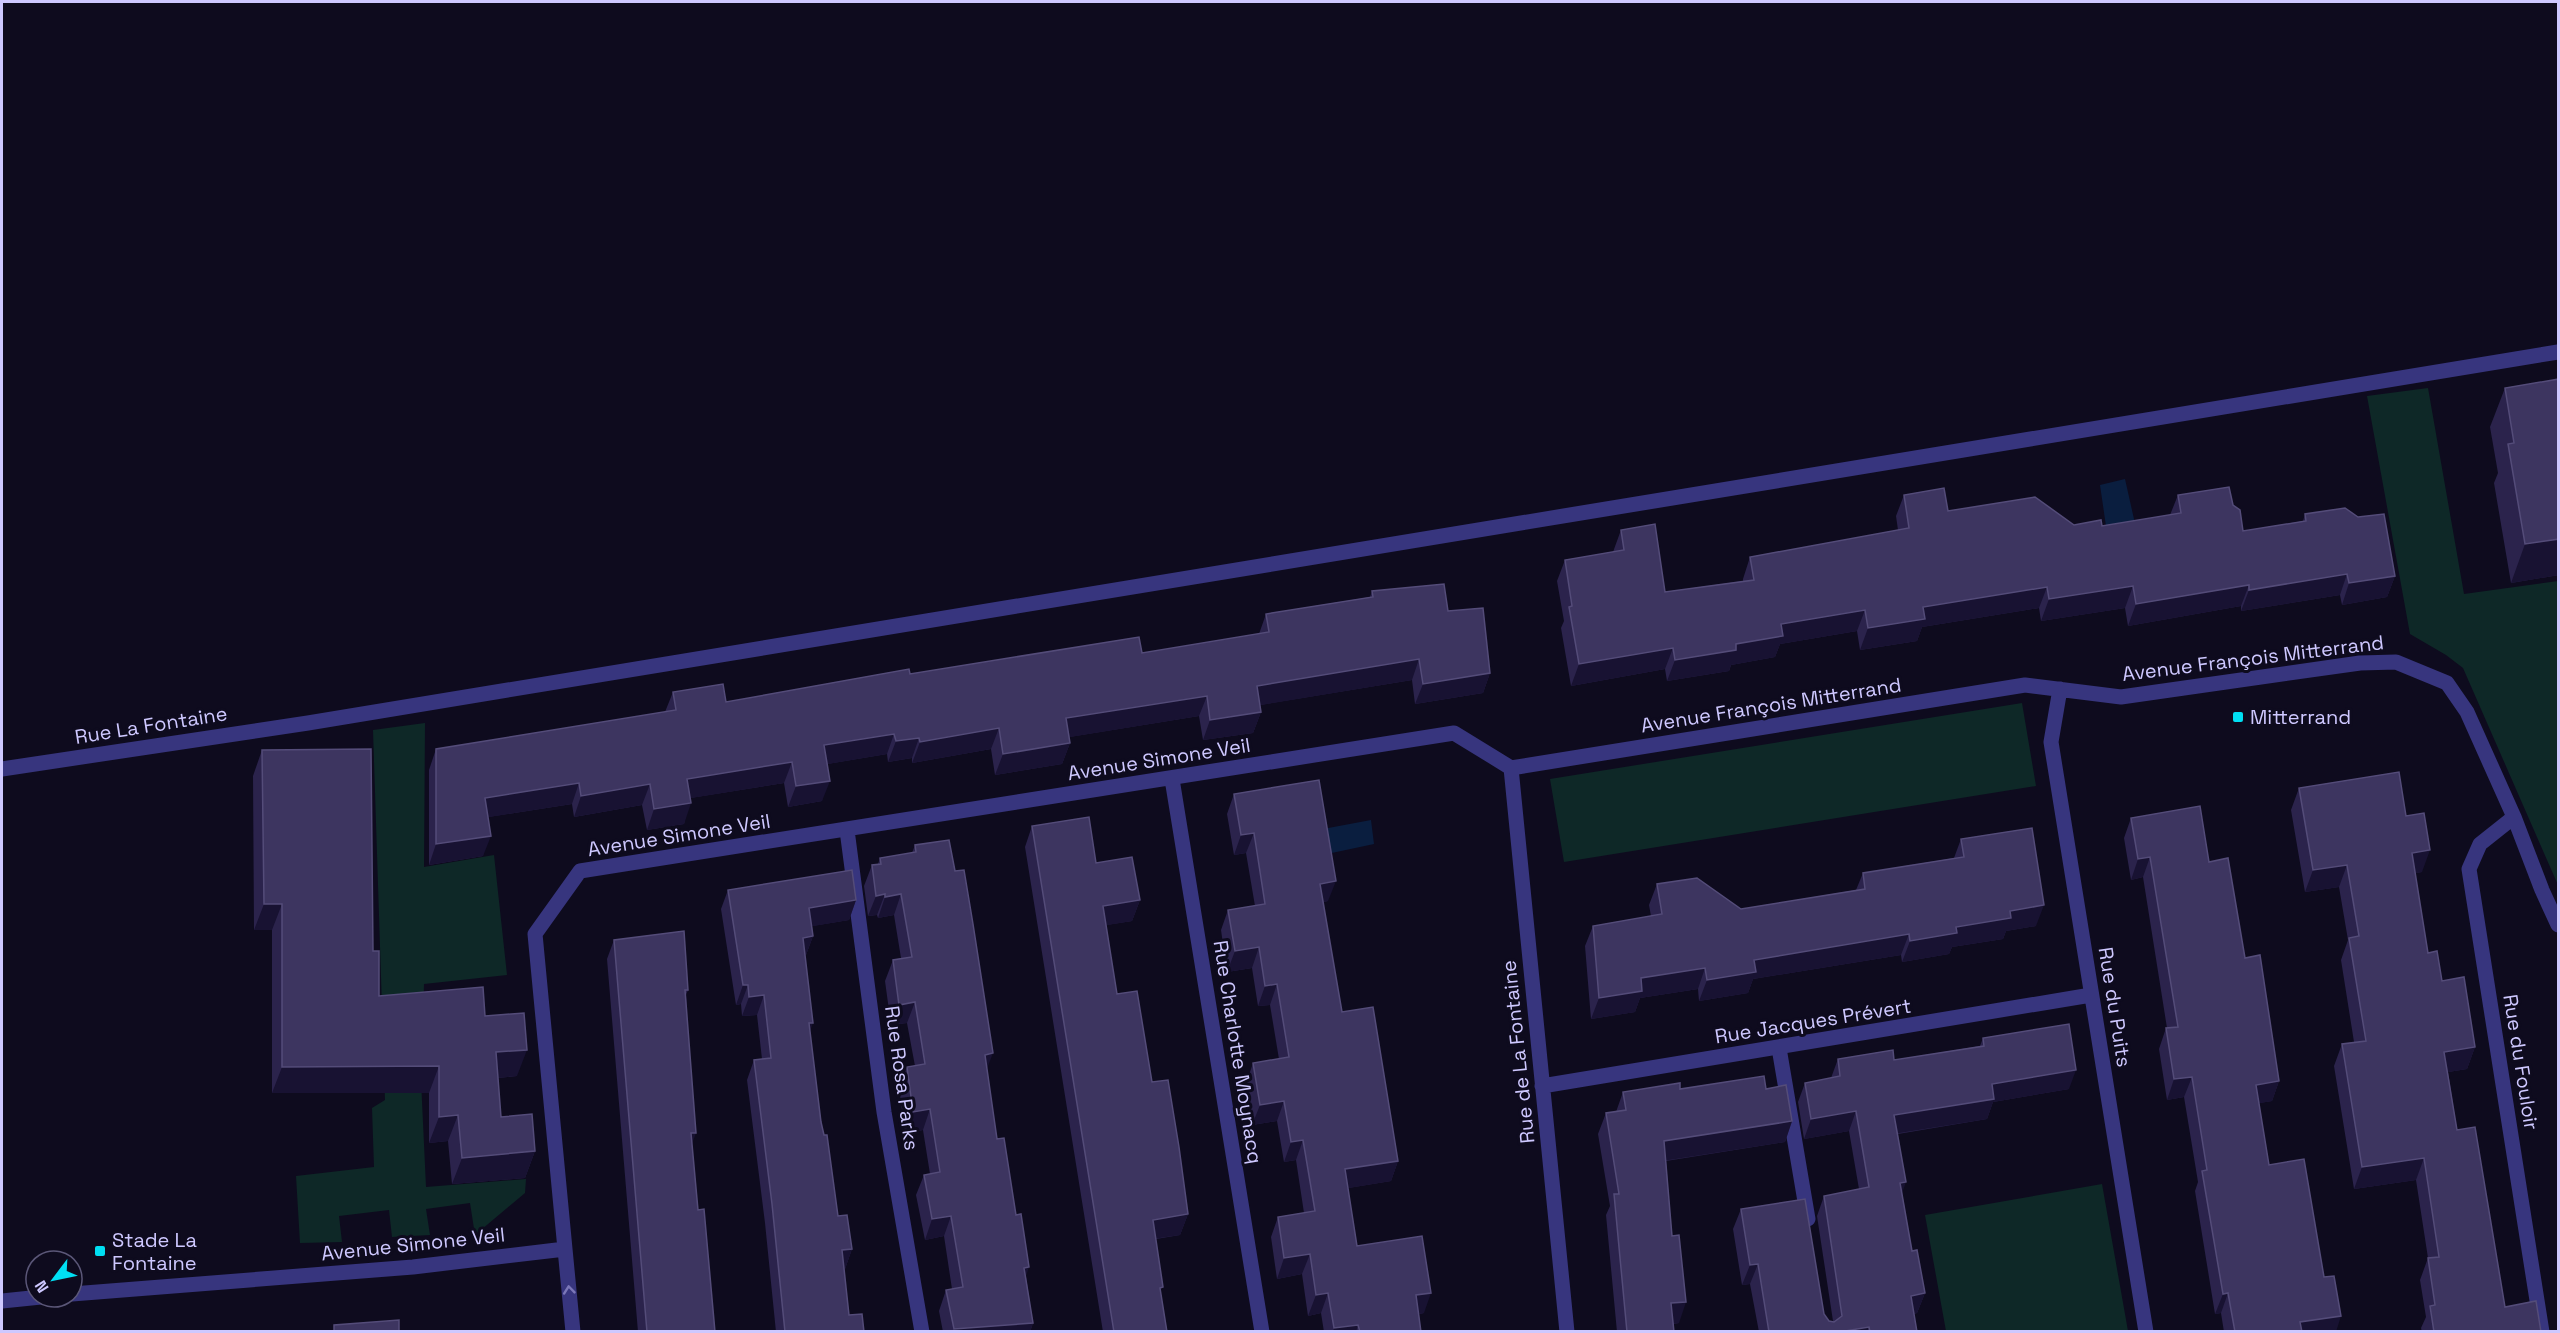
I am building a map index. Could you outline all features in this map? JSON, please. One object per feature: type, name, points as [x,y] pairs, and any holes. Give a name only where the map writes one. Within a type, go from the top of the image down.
[{"type":"street","name":"Rue La Fontaine","points":[[2,769],[308,723],[2559,352]]},
{"type":"street","name":"Avenue François Mitterrand","points":[[1511,768],[2025,685],[2121,697],[2360,663],[2396,662],[2447,683],[2467,712],[2559,925]]},
{"type":"street","name":"Rue du Puits","points":[[2060,690],[2051,742],[2146,1332]]},
{"type":"street","name":"Avenue Simone Veil","points":[[84,1293],[413,1267],[565,1250],[535,934],[580,872],[1454,733],[1511,768]]},
{"type":"street","name":"Rue de La Fontaine","points":[[1511,768],[1567,1332]]},
{"type":"street","name":"Rue Charlotte Moynacq","points":[[1172,779],[1262,1332]]},
{"type":"street","name":"Rue du Fouloir","points":[[2514,817],[2480,844],[2469,869],[2542,1332]]},
{"type":"street","name":"Rue Rosa Parks","points":[[847,830],[884,1112],[922,1332]]},
{"type":"street","name":"Rue Jacques Prévert","points":[[1542,1086],[2091,995]]},
{"type":"street","points":[[1779,1048],[1811,1237]]},
{"type":"street","points":[[565,1250],[573,1332]]},
{"type":"street","points":[[2,1300],[24,1298]]},
{"type":"green space","points":[[2428,388],[2464,594],[2558,581],[2558,885],[2463,668],[2410,634],[2367,396]]},
{"type":"green space","points":[[2022,703],[2036,786],[1564,862],[1550,779]]},
{"type":"green space","points":[[425,723],[424,867],[494,855],[507,975],[424,984],[421,1080],[426,1187],[526,1179],[525,1193],[475,1235],[470,1203],[426,1209],[430,1235],[392,1237],[389,1210],[339,1216],[342,1242],[300,1243],[296,1176],[374,1167],[372,1108],[385,1100],[373,730]]},
{"type":"green space","points":[[2102,1184],[2128,1331],[1946,1331],[1925,1215]]},
{"type":"water","points":[[2125,479],[2136,528],[2107,533],[2100,485]]},
{"type":"water","points":[[1371,820],[1374,844],[1327,854],[1323,829]]},
{"type":"building","points":[[2559,379],[2559,539],[2525,544],[2508,444],[2514,443],[2505,388]]},
{"type":"building","points":[[2229,487],[2233,505],[2240,510],[2243,531],[2306,521],[2305,514],[2345,508],[2358,517],[2384,514],[2395,576],[2349,583],[2347,574],[2249,590],[2249,585],[2136,604],[2133,586],[2049,599],[2047,587],[1923,607],[1925,619],[1868,628],[1865,610],[1781,624],[1783,636],[1736,644],[1736,650],[1675,660],[1673,648],[1579,664],[1569,607],[1572,606],[1565,560],[1624,550],[1621,530],[1655,524],[1665,592],[1754,580],[1750,557],[1909,528],[1904,495],[1944,488],[1948,511],[2035,497],[2074,525],[2101,520],[2102,526],[2181,513],[2178,495]]},
{"type":"building","points":[[1444,584],[1448,611],[1483,608],[1490,673],[1423,684],[1419,659],[1257,686],[1261,712],[1210,720],[1207,696],[1066,718],[1070,743],[1003,754],[999,728],[920,742],[919,738],[896,741],[894,734],[824,745],[830,781],[796,786],[792,762],[687,779],[691,803],[654,809],[650,784],[581,796],[579,783],[485,798],[491,836],[436,844],[436,749],[676,710],[673,692],[723,684],[726,702],[909,669],[910,674],[1139,637],[1142,653],[1269,632],[1266,614],[1373,597],[1372,591]]},
{"type":"building","points":[[371,749],[373,951],[379,951],[379,996],[483,987],[485,1016],[524,1013],[527,1050],[496,1052],[501,1117],[532,1114],[535,1151],[462,1158],[458,1115],[439,1117],[439,1066],[282,1067],[282,904],[264,904],[262,750]]},
{"type":"building","points":[[2399,772],[2406,816],[2424,813],[2430,850],[2412,853],[2428,953],[2437,951],[2442,981],[2464,977],[2475,1047],[2444,1052],[2457,1130],[2475,1127],[2505,1307],[2536,1301],[2541,1332],[2434,1332],[2430,1306],[2435,1305],[2428,1258],[2439,1257],[2424,1158],[2362,1167],[2342,1044],[2366,1041],[2349,938],[2359,936],[2347,865],[2313,870],[2299,788]]},
{"type":"building","points":[[1319,780],[1336,881],[1320,884],[1342,1012],[1373,1007],[1398,1161],[1345,1169],[1357,1246],[1422,1236],[1431,1293],[1416,1295],[1421,1332],[1360,1332],[1358,1325],[1334,1328],[1328,1293],[1316,1295],[1310,1254],[1284,1258],[1278,1217],[1315,1211],[1303,1140],[1291,1142],[1284,1101],[1260,1105],[1253,1063],[1289,1057],[1277,984],[1265,986],[1259,947],[1235,951],[1228,910],[1265,904],[1254,833],[1241,835],[1234,794]]},
{"type":"building","points":[[2200,806],[2209,862],[2228,858],[2245,958],[2260,955],[2279,1081],[2256,1085],[2269,1165],[2304,1159],[2324,1277],[2334,1276],[2341,1316],[2300,1322],[2302,1332],[2235,1332],[2228,1293],[2223,1294],[2202,1171],[2207,1170],[2192,1077],[2174,1079],[2166,1028],[2178,1027],[2150,857],[2138,859],[2131,818]]},
{"type":"building","points":[[1089,817],[1096,863],[1132,857],[1140,900],[1103,906],[1117,994],[1137,991],[1152,1082],[1168,1080],[1179,1147],[1188,1214],[1153,1220],[1167,1332],[1114,1332],[1032,826]]},
{"type":"building","points":[[2032,828],[2044,905],[2010,911],[2011,918],[1956,927],[1957,933],[1910,941],[1909,934],[1754,960],[1756,972],[1707,980],[1705,968],[1641,978],[1642,991],[1599,998],[1593,926],[1662,914],[1657,884],[1697,878],[1741,909],[1865,889],[1863,873],[1964,857],[1961,839]]},
{"type":"building","points":[[949,840],[955,871],[964,870],[993,1053],[985,1055],[997,1139],[1004,1138],[1016,1215],[1021,1214],[1029,1267],[1024,1268],[1033,1323],[954,1329],[946,1290],[963,1287],[951,1216],[932,1219],[924,1175],[940,1172],[930,1109],[913,1112],[907,1067],[925,1064],[915,1002],[899,1005],[893,960],[912,957],[901,894],[876,896],[872,865],[881,864],[880,858],[916,852],[915,845]]},
{"type":"building","points":[[852,870],[856,900],[809,908],[813,936],[803,938],[813,1023],[809,1023],[821,1122],[824,1135],[827,1135],[838,1216],[847,1215],[852,1249],[842,1250],[849,1315],[862,1314],[864,1332],[785,1332],[754,1060],[771,1058],[764,995],[749,997],[748,985],[743,985],[728,890]]},
{"type":"building","points":[[684,931],[688,990],[685,990],[696,1133],[691,1133],[698,1210],[704,1209],[715,1332],[647,1332],[614,940]]},
{"type":"building","points":[[2069,1024],[2076,1070],[1992,1084],[1994,1099],[1894,1115],[1906,1182],[1900,1183],[1912,1251],[1917,1250],[1925,1293],[1911,1296],[1917,1332],[1870,1332],[1869,1327],[1839,1332],[1769,1332],[1758,1264],[1750,1265],[1741,1209],[1805,1199],[1824,1314],[1829,1321],[1834,1322],[1842,1316],[1824,1196],[1869,1187],[1856,1111],[1811,1119],[1805,1083],[1840,1076],[1838,1059],[1893,1050],[1894,1060],[1984,1046],[1983,1038]]},
{"type":"building","points":[[1764,1076],[1766,1089],[1786,1085],[1792,1121],[1664,1141],[1672,1236],[1679,1235],[1686,1302],[1671,1303],[1674,1332],[1627,1332],[1614,1194],[1619,1194],[1606,1113],[1626,1110],[1623,1092],[1680,1083],[1680,1089]]},
{"type":"building","points":[[399,1320],[399,1332],[334,1332],[334,1325]]},
{"type":"place","name":"Mitterrand","points":[[2238,717]]},
{"type":"place","name":"Stade La Fontaine","points":[[100,1251]]}]
